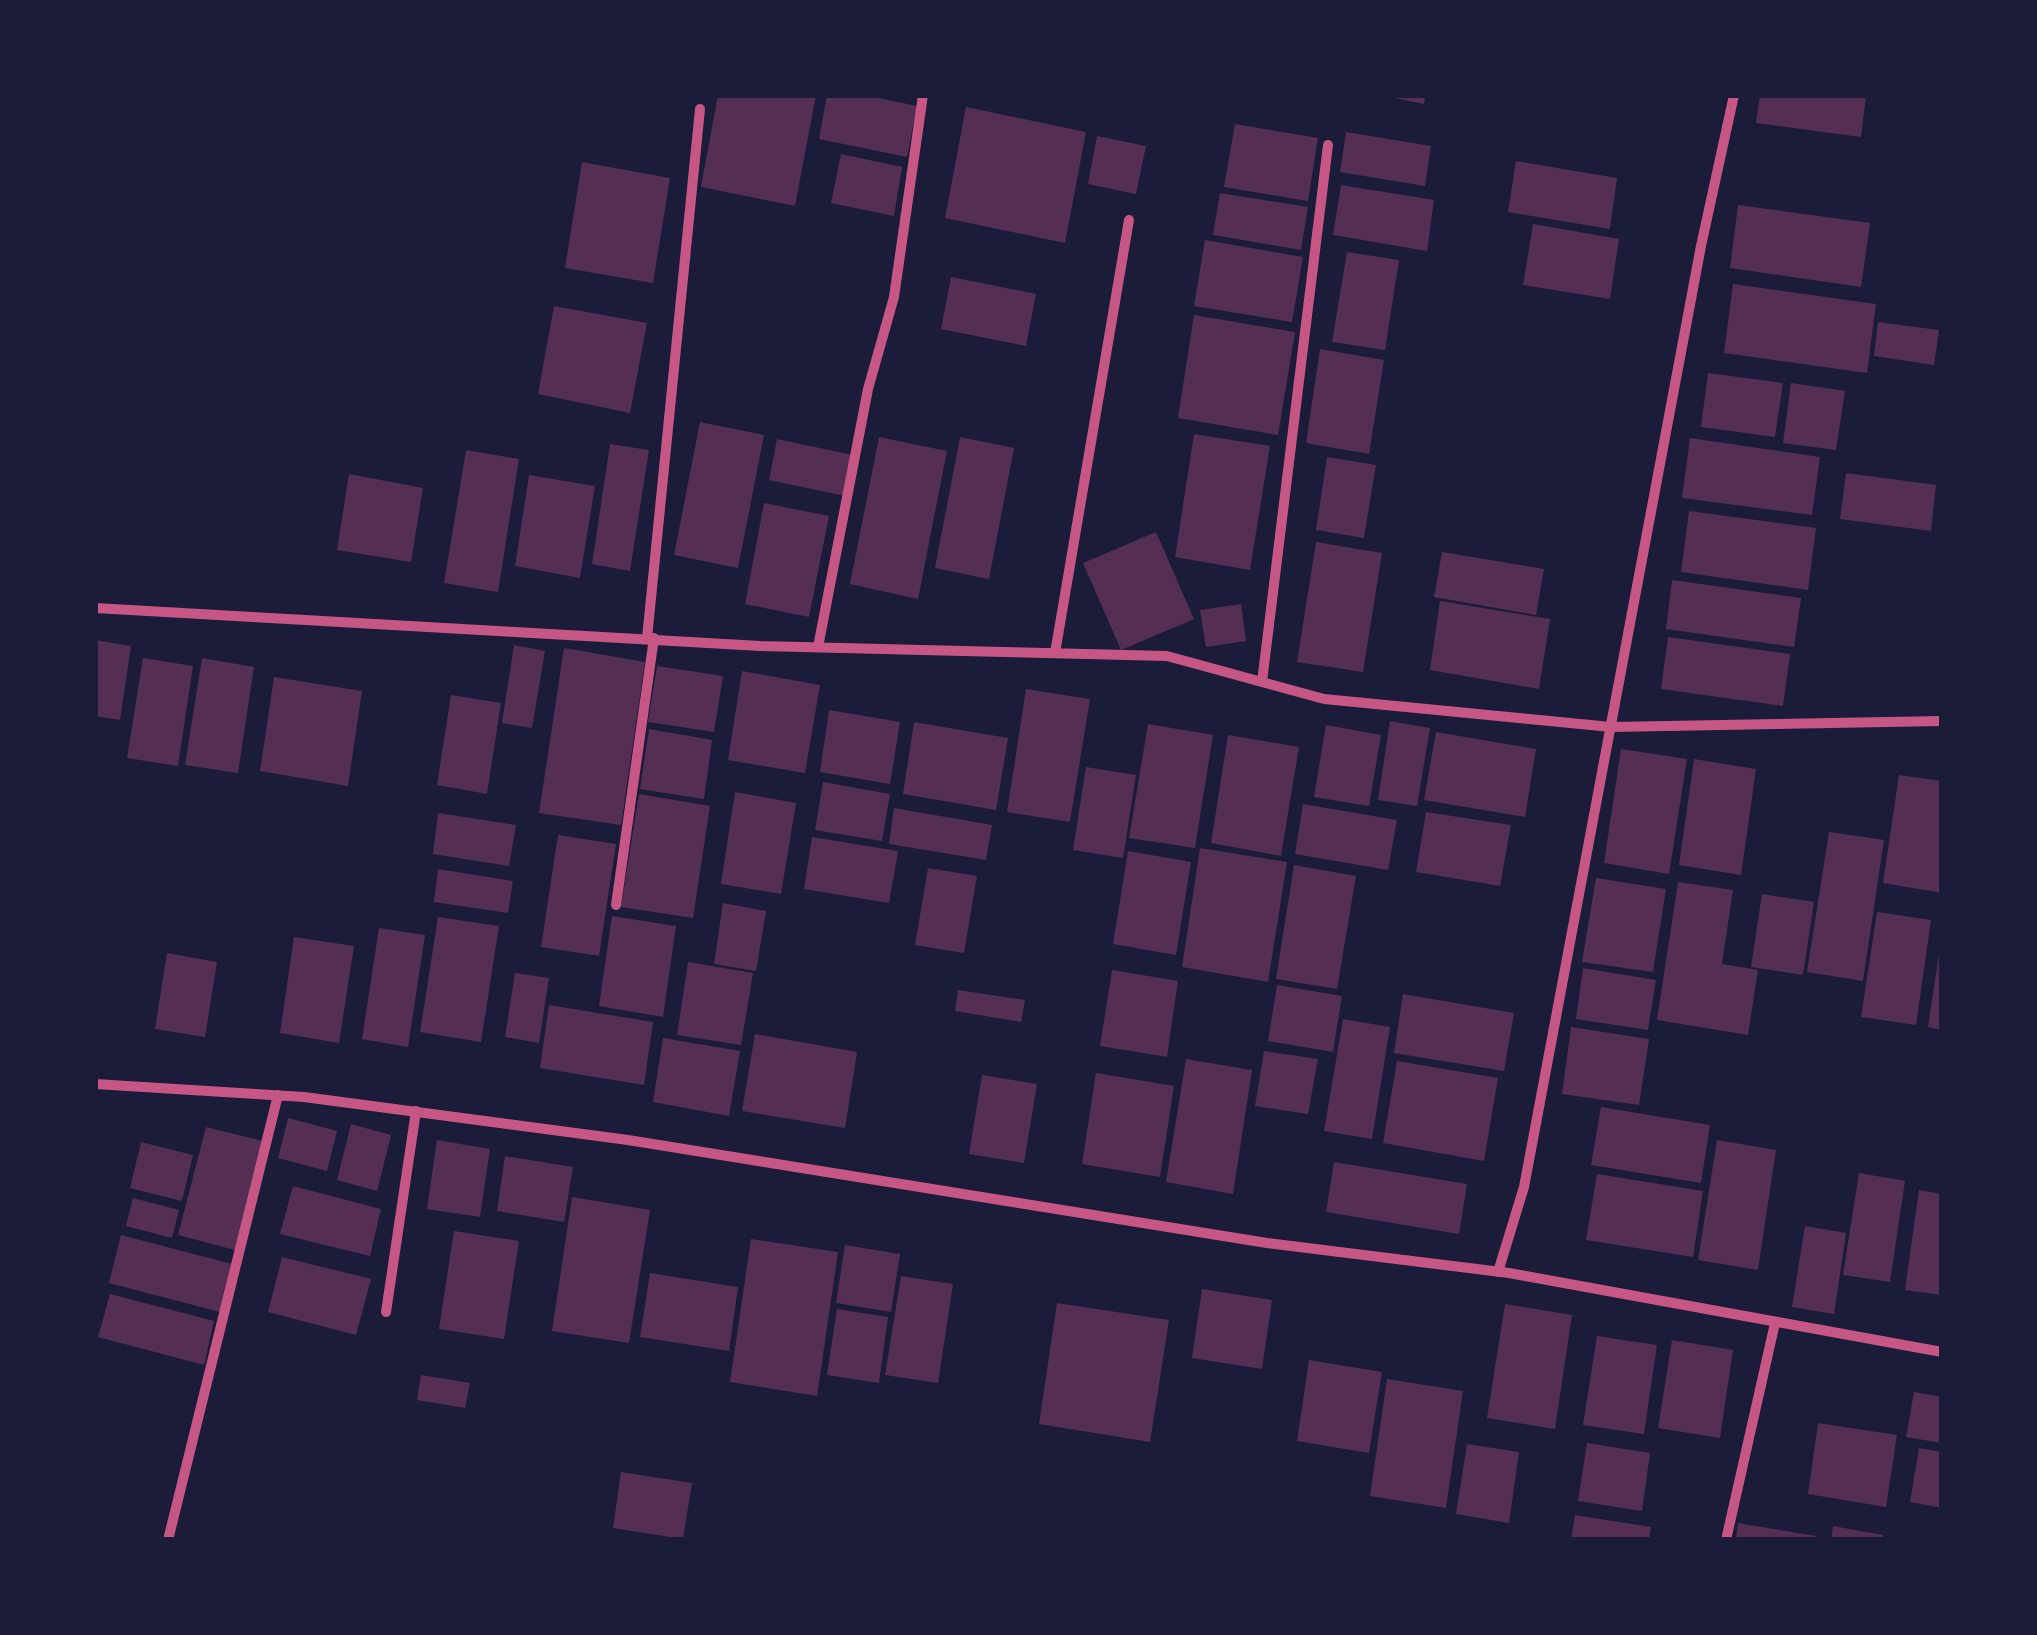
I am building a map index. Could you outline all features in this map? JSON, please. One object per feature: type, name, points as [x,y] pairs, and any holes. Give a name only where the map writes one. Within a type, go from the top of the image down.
[{"type":"street","points":[[818,647],[868,389],[894,297],[924,95]]},
{"type":"street","points":[[1498,1272],[1524,1187],[1700,246],[1734,95]]},
{"type":"street","points":[[616,904],[650,638],[700,109]]},
{"type":"street","points":[[1262,682],[1328,145]]},
{"type":"street","points":[[1054,653],[1129,220]]},
{"type":"street","points":[[95,608],[818,647],[1167,656],[1324,700],[1610,727],[1942,721]]},
{"type":"street","points":[[95,1084],[278,1095],[648,1144],[1267,1244],[1498,1272],[1942,1352]]},
{"type":"street","points":[[168,1540],[278,1095]]},
{"type":"street","points":[[386,1312],[416,1112]]},
{"type":"street","points":[[1726,1540],[1775,1323]]},
{"type":"building","points":[[718,95],[816,95],[795,206],[701,187]]},
{"type":"building","points":[[827,95],[864,95],[917,106],[907,157],[819,139]]},
{"type":"building","points":[[1380,95],[1425,95],[1424,104]]},
{"type":"building","points":[[1760,95],[1866,95],[1861,137],[1756,123]]},
{"type":"building","points":[[966,107],[1086,132],[1065,243],[945,218]]},
{"type":"building","points":[[1235,124],[1318,138],[1308,201],[1224,187]]},
{"type":"building","points":[[1346,132],[1431,146],[1425,186],[1340,172]]},
{"type":"building","points":[[1097,136],[1146,146],[1136,194],[1088,184]]},
{"type":"building","points":[[841,154],[902,167],[894,216],[831,203]]},
{"type":"building","points":[[1516,161],[1617,178],[1610,229],[1508,212]]},
{"type":"building","points":[[582,162],[670,178],[653,283],[565,268]]},
{"type":"building","points":[[1341,185],[1434,200],[1427,251],[1333,235]]},
{"type":"building","points":[[1220,193],[1308,207],[1301,250],[1213,235]]},
{"type":"building","points":[[1738,205],[1870,223],[1861,287],[1730,268]]},
{"type":"building","points":[[1533,224],[1619,239],[1610,299],[1523,285]]},
{"type":"building","points":[[1205,240],[1303,257],[1292,322],[1194,306]]},
{"type":"building","points":[[1347,252],[1399,260],[1385,350],[1332,342]]},
{"type":"building","points":[[951,277],[1036,294],[1026,346],[941,329]]},
{"type":"building","points":[[1733,284],[1876,304],[1867,373],[1724,353]]},
{"type":"building","points":[[554,306],[647,323],[630,413],[538,394]]},
{"type":"building","points":[[1194,315],[1295,332],[1278,435],[1178,418]]},
{"type":"building","points":[[1878,322],[1939,330],[1934,365],[1874,356]]},
{"type":"building","points":[[1320,349],[1384,360],[1369,454],[1306,443]]},
{"type":"building","points":[[1708,373],[1783,383],[1775,437],[1701,427]]},
{"type":"building","points":[[1791,383],[1845,391],[1836,450],[1783,443]]},
{"type":"building","points":[[700,422],[764,435],[738,568],[674,555]]},
{"type":"building","points":[[1194,434],[1270,446],[1250,570],[1175,557]]},
{"type":"building","points":[[879,437],[947,451],[918,599],[850,584]]},
{"type":"building","points":[[960,437],[1014,448],[989,579],[935,568]]},
{"type":"building","points":[[1690,438],[1820,457],[1812,515],[1682,498]]},
{"type":"building","points":[[777,439],[853,455],[845,496],[769,480]]},
{"type":"building","points":[[610,444],[649,450],[630,571],[592,564]]},
{"type":"building","points":[[466,450],[519,459],[498,592],[444,583]]},
{"type":"building","points":[[1327,457],[1376,465],[1364,538],[1316,530]]},
{"type":"building","points":[[1846,473],[1936,485],[1931,531],[1840,519]]},
{"type":"building","points":[[349,474],[423,488],[411,562],[337,550]]},
{"type":"building","points":[[529,475],[595,486],[580,578],[515,566]]},
{"type":"building","points":[[764,503],[829,516],[809,617],[745,604]]},
{"type":"building","points":[[1689,511],[1816,528],[1808,590],[1681,572]]},
{"type":"building","points":[[1156,532],[1194,619],[1121,650],[1083,563]]},
{"type":"building","points":[[1316,542],[1382,553],[1363,672],[1297,662]]},
{"type":"building","points":[[1442,552],[1544,569],[1536,615],[1434,597]]},
{"type":"building","points":[[1672,580],[1801,598],[1794,647],[1666,629]]},
{"type":"building","points":[[1440,601],[1550,619],[1539,689],[1430,670]]},
{"type":"building","points":[[1241,604],[1246,641],[1206,647],[1200,610]]},
{"type":"building","points":[[1668,637],[1790,654],[1783,706],[1661,689]]},
{"type":"building","points":[[95,640],[131,646],[120,720],[95,716]]},
{"type":"building","points":[[514,645],[545,651],[532,728],[502,723]]},
{"type":"building","points":[[564,648],[645,662],[621,825],[539,813]]},
{"type":"building","points":[[143,658],[193,666],[178,766],[127,758]]},
{"type":"building","points":[[202,658],[254,667],[238,773],[185,765]]},
{"type":"building","points":[[657,666],[723,676],[714,732],[648,722]]},
{"type":"building","points":[[742,671],[820,685],[805,773],[728,760]]},
{"type":"building","points":[[274,677],[362,691],[348,786],[260,771]]},
{"type":"building","points":[[1026,689],[1090,699],[1070,822],[1007,812]]},
{"type":"building","points":[[451,695],[501,703],[487,794],[437,785]]},
{"type":"building","points":[[829,710],[900,722],[890,784],[820,772]]},
{"type":"building","points":[[1390,721],[1430,728],[1417,806],[1378,800]]},
{"type":"building","points":[[914,722],[1008,738],[996,810],[903,794]]},
{"type":"building","points":[[1148,724],[1213,735],[1195,848],[1129,838]]},
{"type":"building","points":[[1326,725],[1381,735],[1369,806],[1314,797]]},
{"type":"building","points":[[649,729],[712,740],[704,799],[640,789]]},
{"type":"building","points":[[1436,732],[1536,749],[1525,817],[1424,800]]},
{"type":"building","points":[[1228,735],[1299,747],[1281,856],[1211,843]]},
{"type":"building","points":[[1621,749],[1687,759],[1669,874],[1604,863]]},
{"type":"building","points":[[1694,759],[1756,769],[1741,875],[1679,865]]},
{"type":"building","points":[[1086,767],[1136,775],[1123,858],[1073,850]]},
{"type":"building","points":[[1899,775],[1942,781],[1942,893],[1883,883]]},
{"type":"building","points":[[823,782],[890,794],[882,841],[815,830]]},
{"type":"building","points":[[735,792],[796,803],[781,894],[721,884]]},
{"type":"building","points":[[639,794],[710,806],[693,918],[621,907]]},
{"type":"building","points":[[1303,804],[1397,820],[1388,870],[1295,854]]},
{"type":"building","points":[[894,808],[992,825],[986,860],[889,844]]},
{"type":"building","points":[[1426,812],[1511,825],[1500,886],[1416,872]]},
{"type":"building","points":[[438,813],[516,825],[509,866],[433,854]]},
{"type":"building","points":[[1829,832],[1884,840],[1863,981],[1807,972]]},
{"type":"building","points":[[558,835],[616,844],[599,956],[541,947]]},
{"type":"building","points":[[812,837],[898,851],[889,903],[804,889]]},
{"type":"building","points":[[1200,848],[1287,862],[1268,982],[1182,967]]},
{"type":"building","points":[[1128,851],[1191,862],[1176,955],[1113,944]]},
{"type":"building","points":[[1294,865],[1356,876],[1337,989],[1276,979]]},
{"type":"building","points":[[928,868],[977,876],[964,953],[915,945]]},
{"type":"building","points":[[438,869],[513,881],[508,913],[434,902]]},
{"type":"building","points":[[1596,878],[1666,889],[1653,972],[1582,962]]},
{"type":"building","points":[[1678,882],[1733,890],[1722,964],[1758,970],[1748,1035],[1657,1020]]},
{"type":"building","points":[[1762,894],[1814,902],[1803,975],[1751,967]]},
{"type":"building","points":[[723,903],[766,911],[756,971],[714,964]]},
{"type":"building","points":[[1877,912],[1931,920],[1916,1025],[1861,1017]]},
{"type":"building","points":[[612,916],[676,926],[663,1017],[599,1006]]},
{"type":"building","points":[[438,917],[499,926],[481,1042],[420,1032]]},
{"type":"building","points":[[379,928],[425,935],[408,1047],[362,1039]]},
{"type":"building","points":[[294,937],[354,946],[339,1043],[280,1033]]},
{"type":"building","points":[[1942,947],[1942,1030],[1928,1027]]},
{"type":"building","points":[[167,953],[217,962],[205,1037],[155,1029]]},
{"type":"building","points":[[688,962],[753,973],[741,1045],[677,1035]]},
{"type":"building","points":[[1583,968],[1656,980],[1648,1030],[1576,1019]]},
{"type":"building","points":[[1112,970],[1178,981],[1167,1057],[1100,1046]]},
{"type":"building","points":[[515,973],[549,978],[539,1043],[505,1037]]},
{"type":"building","points":[[1277,985],[1342,996],[1333,1052],[1268,1041]]},
{"type":"building","points":[[958,990],[1025,1000],[1021,1022],[955,1011]]},
{"type":"building","points":[[1403,994],[1514,1013],[1504,1071],[1394,1053]]},
{"type":"building","points":[[549,1005],[653,1022],[644,1085],[540,1068]]},
{"type":"building","points":[[1343,1019],[1390,1027],[1372,1139],[1324,1131]]},
{"type":"building","points":[[1571,1027],[1649,1039],[1639,1105],[1562,1094]]},
{"type":"building","points":[[755,1034],[857,1052],[845,1128],[742,1111]]},
{"type":"building","points":[[663,1038],[740,1051],[729,1116],[653,1102]]},
{"type":"building","points":[[1264,1051],[1318,1059],[1308,1114],[1255,1106]]},
{"type":"building","points":[[1186,1059],[1252,1070],[1233,1194],[1166,1182]]},
{"type":"building","points":[[1397,1061],[1498,1078],[1484,1161],[1383,1143]]},
{"type":"building","points":[[1096,1073],[1174,1086],[1160,1177],[1082,1164]]},
{"type":"building","points":[[982,1075],[1037,1084],[1024,1163],[969,1154]]},
{"type":"building","points":[[1601,1107],[1710,1125],[1701,1183],[1591,1165]]},
{"type":"building","points":[[288,1118],[337,1131],[327,1171],[278,1158]]},
{"type":"building","points":[[351,1124],[391,1135],[377,1191],[337,1180]]},
{"type":"building","points":[[206,1127],[263,1141],[235,1250],[178,1235]]},
{"type":"building","points":[[437,1140],[490,1149],[480,1217],[427,1209]]},
{"type":"building","points":[[1717,1140],[1776,1150],[1758,1270],[1698,1260]]},
{"type":"building","points":[[141,1142],[193,1155],[182,1201],[130,1188]]},
{"type":"building","points":[[505,1156],[573,1167],[564,1222],[497,1211]]},
{"type":"building","points":[[1334,1162],[1467,1184],[1459,1234],[1326,1212]]},
{"type":"building","points":[[1859,1173],[1905,1181],[1890,1282],[1843,1275]]},
{"type":"building","points":[[1597,1174],[1703,1191],[1693,1257],[1586,1240]]},
{"type":"building","points":[[293,1186],[381,1209],[370,1256],[280,1234]]},
{"type":"building","points":[[1919,1190],[1942,1194],[1942,1295],[1905,1290]]},
{"type":"building","points":[[572,1197],[650,1210],[629,1343],[552,1331]]},
{"type":"building","points":[[133,1198],[179,1210],[172,1238],[126,1226]]},
{"type":"building","points":[[1805,1226],[1846,1233],[1834,1314],[1792,1307]]},
{"type":"building","points":[[454,1231],[519,1241],[504,1339],[439,1329]]},
{"type":"building","points":[[121,1235],[232,1264],[220,1312],[109,1283]]},
{"type":"building","points":[[751,1239],[838,1252],[817,1396],[730,1382]]},
{"type":"building","points":[[845,1245],[900,1254],[891,1312],[836,1303]]},
{"type":"building","points":[[282,1257],[371,1279],[356,1335],[268,1312]]},
{"type":"building","points":[[650,1273],[738,1287],[729,1351],[640,1337]]},
{"type":"building","points":[[901,1276],[953,1284],[938,1383],[885,1375]]},
{"type":"building","points":[[1202,1289],[1272,1300],[1262,1369],[1192,1358]]},
{"type":"building","points":[[110,1294],[214,1321],[204,1365],[98,1337]]},
{"type":"building","points":[[1057,1303],[1169,1320],[1150,1442],[1039,1424]]},
{"type":"building","points":[[1505,1304],[1572,1315],[1555,1429],[1487,1418]]},
{"type":"building","points":[[837,1309],[888,1317],[879,1383],[827,1375]]},
{"type":"building","points":[[1597,1336],[1657,1345],[1644,1434],[1583,1425]]},
{"type":"building","points":[[1672,1340],[1733,1350],[1720,1438],[1658,1428]]},
{"type":"building","points":[[1309,1360],[1382,1372],[1369,1453],[1297,1441]]},
{"type":"building","points":[[421,1375],[470,1383],[465,1408],[417,1400]]},
{"type":"building","points":[[1387,1379],[1463,1391],[1446,1508],[1370,1496]]},
{"type":"building","points":[[1914,1392],[1942,1397],[1942,1443],[1906,1437]]},
{"type":"building","points":[[1818,1423],[1897,1435],[1886,1507],[1808,1494]]},
{"type":"building","points":[[1587,1443],[1650,1453],[1642,1511],[1578,1501]]},
{"type":"building","points":[[1467,1444],[1519,1452],[1509,1523],[1456,1514]]},
{"type":"building","points":[[1919,1448],[1942,1452],[1942,1508],[1910,1502]]},
{"type":"building","points":[[621,1472],[692,1483],[683,1539],[613,1528]]},
{"type":"building","points":[[1575,1515],[1651,1527],[1649,1540],[1571,1540]]},
{"type":"building","points":[[1738,1523],[1816,1536],[1815,1540],[1736,1540]]},
{"type":"building","points":[[1833,1526],[1883,1535],[1883,1540],[1831,1540]]}]
